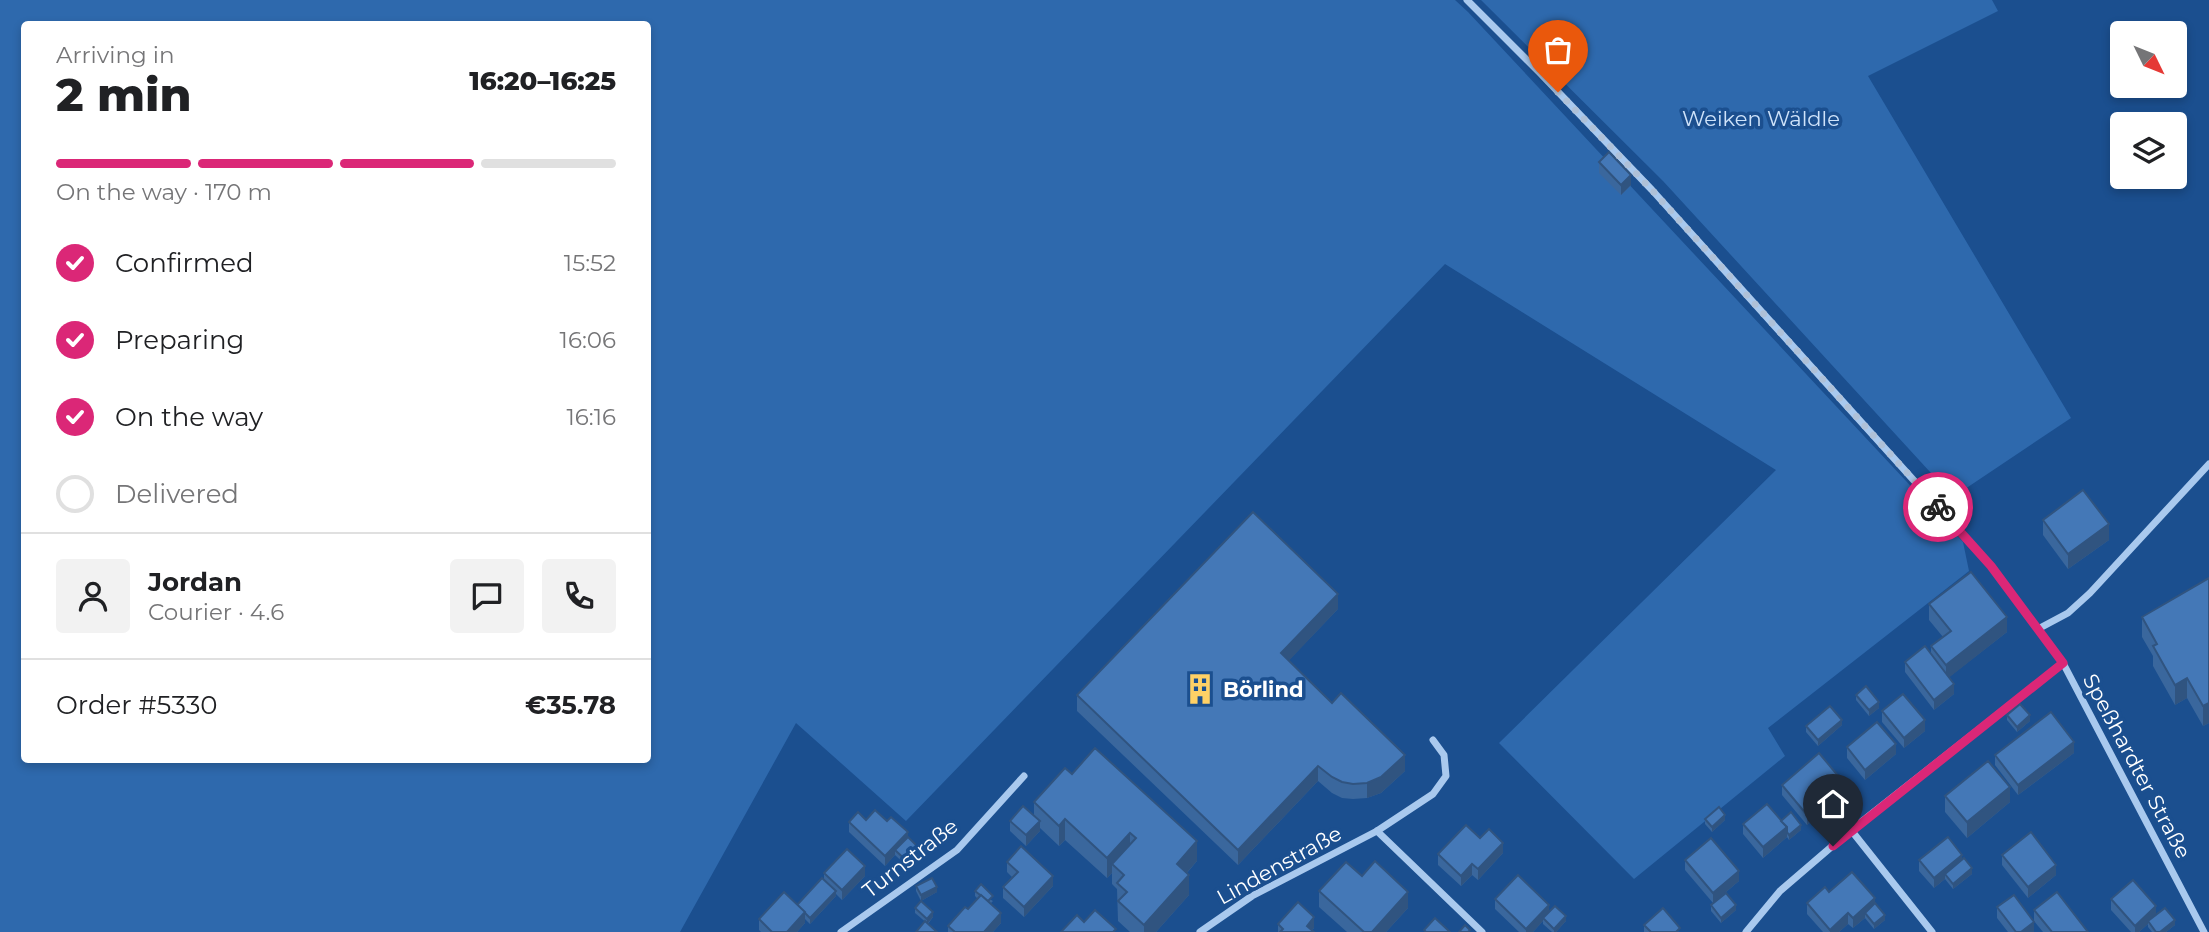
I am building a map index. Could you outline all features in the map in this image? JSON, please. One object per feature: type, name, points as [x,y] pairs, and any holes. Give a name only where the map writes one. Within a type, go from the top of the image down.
[{"type":"street","name":"Speßhardter Straße","points":[[1466,0],[1652,190],[1991,566],[2063,663],[2204,932]]},
{"type":"street","points":[[2038,629],[2068,613],[2090,593],[2209,464]]},
{"type":"street","points":[[1746,932],[1780,891],[1851,830],[2063,663]]},
{"type":"street","name":"Lindenstraße","points":[[1200,932],[1252,896],[1377,831],[1433,794],[1446,776],[1444,755],[1433,740]]},
{"type":"street","name":"Turnstraße","points":[[841,932],[957,850],[1024,776]]},
{"type":"street","points":[[1851,830],[1932,932]]},
{"type":"street","points":[[1377,831],[1482,932]]},
{"type":"green space","points":[[0,0],[1455,0],[1963,542],[1969,571],[1768,728],[1785,756],[1634,879],[1499,743],[1776,470],[1445,264],[906,821],[796,723],[680,932],[0,932]]},
{"type":"green space","name":"Weiken Wäldle","points":[[1481,0],[1992,0],[1998,11],[1868,76],[2071,418],[1953,497],[1663,181]]},
{"type":"building","points":[[1609,152],[1631,175],[1621,185],[1599,162]]},
{"type":"building","points":[[2083,490],[2109,524],[2068,554],[2043,520]]},
{"type":"building","name":"Börlind","points":[[1253,512],[1338,594],[1281,653],[1332,703],[1341,693],[1405,755],[1381,777],[1367,783],[1342,782],[1318,766],[1238,850],[1077,695]]},
{"type":"building","points":[[1971,572],[2007,617],[1946,665],[1931,646],[1951,631],[1929,604]]},
{"type":"building","points":[[2209,578],[2209,703],[2203,706],[2187,678],[2175,685],[2153,646],[2157,644],[2142,617]]},
{"type":"building","points":[[1925,646],[1954,684],[1934,700],[1905,662]]},
{"type":"building","points":[[1866,686],[1879,702],[1869,710],[1856,695]]},
{"type":"building","points":[[1903,694],[1925,720],[1904,738],[1882,711]]},
{"type":"building","points":[[2020,704],[2030,715],[2017,727],[2007,715]]},
{"type":"building","points":[[1830,706],[1842,720],[1818,740],[1806,726]]},
{"type":"building","points":[[2051,712],[2074,742],[2018,785],[1995,755]]},
{"type":"building","points":[[1877,722],[1896,744],[1865,770],[1847,747]]},
{"type":"building","points":[[1095,748],[1197,841],[1177,864],[1189,875],[1144,925],[1118,901],[1127,892],[1117,883],[1124,875],[1112,864],[1136,838],[1130,833],[1107,858],[1065,819],[1059,826],[1034,802],[1065,768],[1072,774]]},
{"type":"building","points":[[1819,753],[1844,783],[1807,815],[1782,785]]},
{"type":"building","points":[[1988,761],[2010,787],[1967,822],[1945,796]]},
{"type":"building","points":[[1767,804],[1787,827],[1763,847],[1743,824]]},
{"type":"building","points":[[1023,806],[1040,821],[1026,835],[1010,821]]},
{"type":"building","points":[[1719,807],[1725,815],[1712,827],[1705,819]]},
{"type":"building","points":[[875,810],[887,821],[891,817],[908,832],[885,856],[849,822],[858,812],[866,820]]},
{"type":"building","points":[[1791,812],[1801,825],[1789,835],[1787,827],[1781,821]]},
{"type":"building","points":[[1466,825],[1480,838],[1489,829],[1503,843],[1478,869],[1472,864],[1461,876],[1438,854]]},
{"type":"building","points":[[2031,832],[2056,865],[2028,887],[2002,855]]},
{"type":"building","points":[[908,837],[923,852],[911,865],[895,850]]},
{"type":"building","points":[[1948,837],[1962,855],[1934,878],[1919,860]]},
{"type":"building","points":[[1711,838],[1739,871],[1713,893],[1685,860]]},
{"type":"building","points":[[1021,846],[1053,876],[1024,907],[1003,887],[1018,872],[1007,862]]},
{"type":"building","points":[[847,849],[865,866],[842,890],[824,873]]},
{"type":"building","points":[[1964,858],[1972,868],[1953,884],[1945,874]]},
{"type":"building","points":[[1375,861],[1408,892],[1372,932],[1364,932],[1319,891],[1346,862],[1362,876]]},
{"type":"building","points":[[1852,872],[1875,898],[1853,918],[1848,913],[1830,930],[1807,903],[1825,887],[1829,892]]},
{"type":"building","points":[[1518,875],[1549,905],[1526,929],[1495,899]]},
{"type":"building","points":[[822,878],[836,891],[810,918],[797,905]]},
{"type":"building","points":[[932,878],[937,887],[921,895],[916,886]]},
{"type":"building","points":[[2133,880],[2156,906],[2135,926],[2111,899]]},
{"type":"building","points":[[981,884],[993,896],[988,901],[975,891]]},
{"type":"building","points":[[784,892],[805,912],[787,932],[772,932],[759,919]]},
{"type":"building","points":[[2057,892],[2088,932],[2052,932],[2034,910]]},
{"type":"building","points":[[1726,893],[1736,905],[1721,918],[1711,905]]},
{"type":"building","points":[[981,895],[1001,913],[984,932],[955,932],[948,926],[965,907],[968,909]]},
{"type":"building","points":[[2014,895],[2034,922],[2021,932],[2016,932],[1997,907]]},
{"type":"building","points":[[921,901],[933,912],[927,919],[915,908]]},
{"type":"building","points":[[1298,902],[1314,917],[1307,926],[1314,932],[1280,932],[1283,929],[1278,924]]},
{"type":"building","points":[[1875,903],[1885,915],[1874,924],[1865,913]]},
{"type":"building","points":[[1555,906],[1566,916],[1554,929],[1543,918]]},
{"type":"building","points":[[1663,908],[1680,928],[1676,932],[1651,932],[1644,925]]},
{"type":"building","points":[[2165,908],[2175,920],[2160,932],[2156,932],[2148,921]]},
{"type":"building","points":[[1095,910],[1116,929],[1113,932],[1061,932],[1077,915],[1084,922]]},
{"type":"building","points":[[1435,918],[1450,932],[1426,932],[1424,930]]},
{"type":"building","points":[[925,921],[937,932],[916,932]]},
{"type":"building","points":[[1465,925],[1470,930],[1459,932]]},
{"type":"way so far","points":[[1558,92],[1652,190],[1938,507]]},
{"type":"place","name":"Börlind","points":[[1200,689]]},
{"type":"route","points":[[1833,846],[2063,663],[1991,566],[1938,507]]}]
